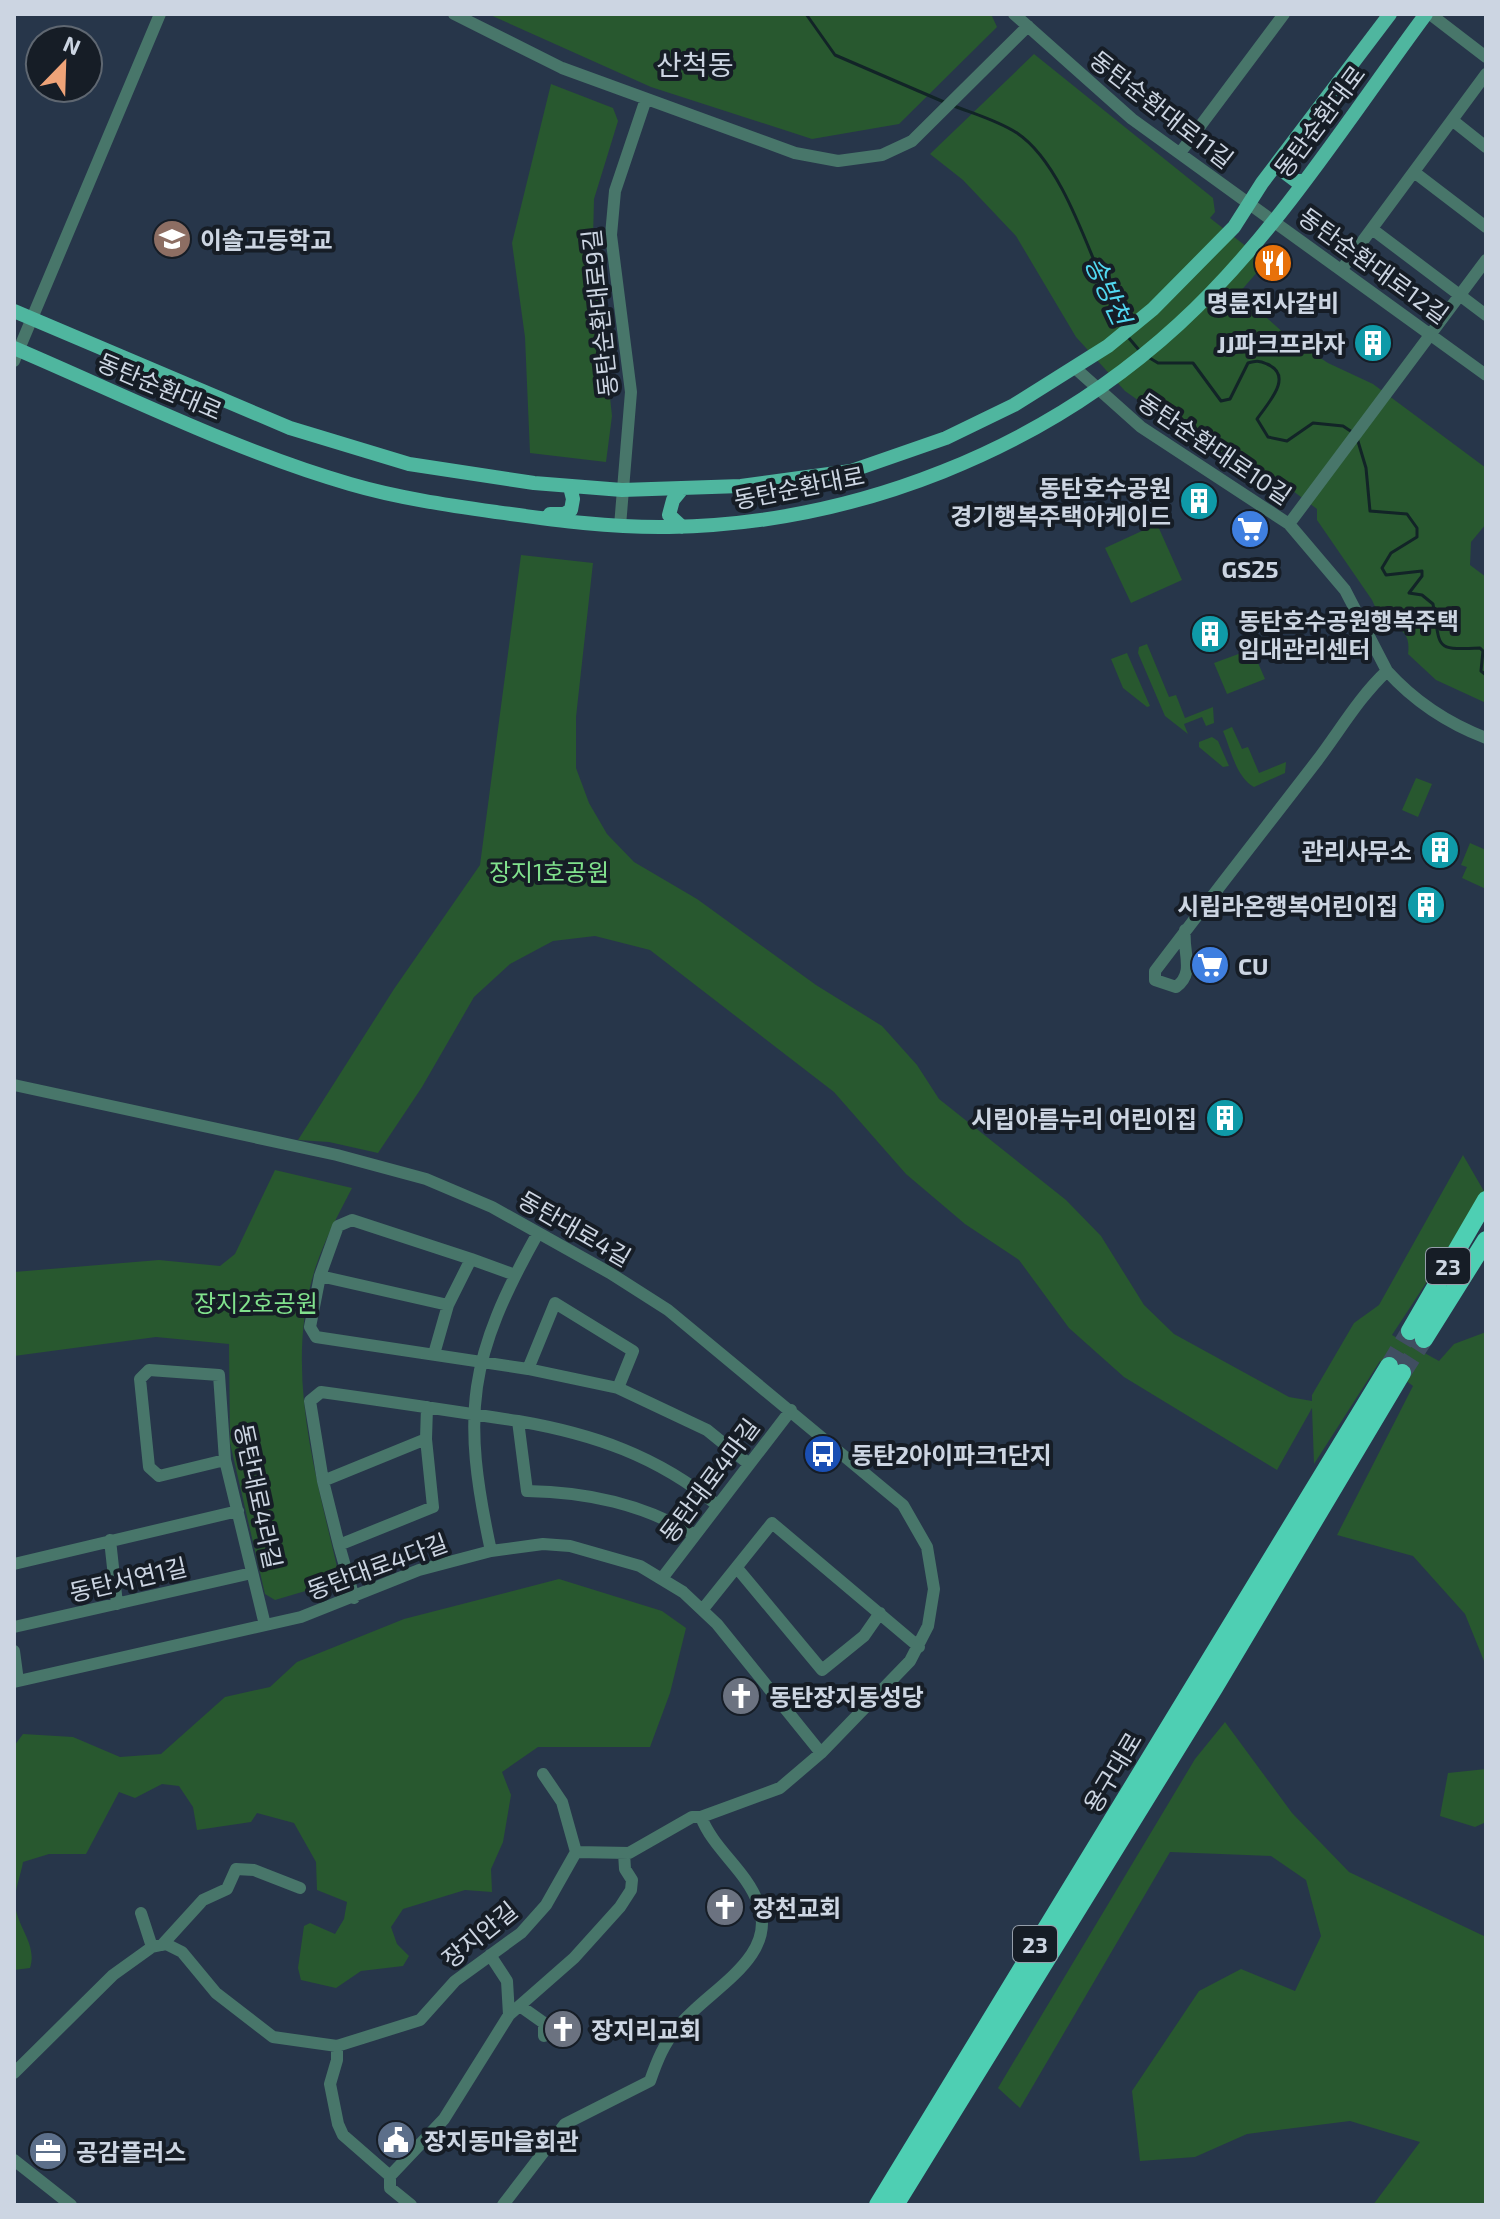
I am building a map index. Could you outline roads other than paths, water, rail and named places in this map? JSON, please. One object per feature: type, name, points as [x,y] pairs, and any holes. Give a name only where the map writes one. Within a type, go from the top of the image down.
[{"type":"highway","name":"23","points":[[1486,1200],[1417,1335],[1486,1240]]},
{"type":"highway","name":"용구대로","points":[[878,2205],[1194,1684],[1222,1656],[1396,1369]]},
{"type":"highway","name":"용구대로","points":[[895,2205],[1214,1688],[1222,1656]]},
{"type":"main road","name":"동탄순환대로","points":[[14,311],[290,428],[349,449],[440,470],[570,487],[622,490],[682,489],[851,471],[979,423],[1108,346],[1177,288],[1234,227],[1281,158],[1390,14]]},
{"type":"main road","name":"동탄순환대로","points":[[17,349],[320,475],[405,498],[620,526],[682,527],[784,516],[894,489],[1003,445],[1096,390],[1127,367],[1199,305],[1255,243],[1428,14]]},
{"type":"main road","points":[[1281,158],[1280,169],[1296,181],[1303,181]]},
{"type":"main road","points":[[518,515],[564,514],[573,505],[570,487]]},
{"type":"main road","points":[[682,489],[673,500],[669,515],[682,527]]},
{"type":"street","points":[[17,349],[160,14]]},
{"type":"street","points":[[454,14],[551,63],[795,153],[838,161],[861,159],[898,149],[934,123],[1028,26]]},
{"type":"street","name":"동탄순환대로11길","points":[[1014,14],[1096,89],[1274,219]]},
{"type":"street","points":[[1180,153],[1284,14]]},
{"type":"street","points":[[1428,14],[1486,57]]},
{"type":"street","points":[[1342,269],[1486,74]]},
{"type":"street","name":"동탄순환대로9길","points":[[620,526],[631,392],[611,235],[612,212],[646,99]]},
{"type":"street","points":[[1452,120],[1486,147]]},
{"type":"street","points":[[1414,172],[1486,227]]},
{"type":"street","name":"동탄순환대로12길","points":[[1274,219],[1486,375]]},
{"type":"street","points":[[1372,229],[1486,315]]},
{"type":"street","points":[[1289,524],[1486,260]]},
{"type":"street","name":"동탄순환대로10길","points":[[1075,368],[1096,390],[1161,441],[1252,497],[1289,524],[1345,590],[1387,671],[1432,712],[1486,738]]},
{"type":"street","points":[[1185,930],[1387,671]]},
{"type":"street","name":"동탄대로4길","points":[[14,1085],[337,1155],[411,1175],[492,1207],[610,1273],[668,1310],[889,1492],[915,1523],[927,1547],[934,1589],[928,1626],[919,1647],[896,1677],[821,1753],[780,1788],[701,1817]]},
{"type":"street","points":[[515,1275],[352,1220],[338,1226],[320,1276],[310,1327],[316,1337],[481,1361],[618,1388],[707,1430],[749,1464]]},
{"type":"street","points":[[491,1551],[475,1471],[473,1414],[481,1361],[515,1275],[538,1233]]},
{"type":"street","points":[[434,1354],[448,1305],[471,1259]]},
{"type":"street","points":[[320,1276],[448,1305]]},
{"type":"street","points":[[528,1369],[555,1303],[633,1351],[618,1388]]},
{"type":"street","name":"동탄대로4라길","points":[[225,1460],[159,1476],[149,1467],[140,1379],[149,1370],[219,1375],[225,1460],[265,1625]]},
{"type":"street","points":[[354,1598],[323,1481],[310,1401],[321,1392],[576,1431],[632,1450],[680,1477],[717,1505]]},
{"type":"street","points":[[339,1545],[433,1507],[426,1439],[427,1407]]},
{"type":"street","name":"동탄대로4마길","points":[[663,1577],[791,1410]]},
{"type":"street","points":[[518,1421],[527,1491],[607,1499],[653,1513],[695,1535]]},
{"type":"street","points":[[323,1481],[426,1439]]},
{"type":"street","name":"동탄서연1길","points":[[14,1564],[238,1511]]},
{"type":"street","points":[[703,1609],[772,1523],[919,1647]]},
{"type":"street","points":[[110,1540],[117,1604]]},
{"type":"street","name":"동탄대로4다길","points":[[16,1681],[265,1625],[354,1598],[419,1570],[491,1551],[543,1544],[570,1546],[616,1556],[663,1577],[703,1609],[821,1753]]},
{"type":"street","points":[[737,1568],[822,1670],[864,1636],[880,1613]]},
{"type":"street","name":"동탄서연1길","points":[[14,1627],[252,1573]]},
{"type":"street","points":[[14,1651],[16,1681]]},
{"type":"street","points":[[503,2205],[565,2124],[650,2081],[661,2051],[678,2027],[751,1957],[764,1924],[759,1903],[749,1885],[709,1838],[701,1817],[692,1817],[642,1848],[624,1853],[576,1852],[562,1802],[543,1774]]},
{"type":"street","name":"장지안길","points":[[157,1946],[182,1952],[216,1993],[273,2037],[337,2046],[420,2020],[455,1981],[521,1933],[546,1905],[576,1852]]},
{"type":"street","points":[[390,2176],[444,2119],[509,2015],[574,1958],[620,1907],[631,1890],[632,1880],[625,1869],[624,1853]]},
{"type":"street","points":[[14,2073],[113,1975],[157,1946],[203,1900],[227,1889],[236,1869],[254,1870],[300,1888]]},
{"type":"street","points":[[141,1913],[157,1946]]},
{"type":"street","points":[[490,1955],[507,1981],[509,2015]]},
{"type":"street","points":[[520,2006],[544,2023],[544,2036]]},
{"type":"street","points":[[337,2046],[330,2084],[343,2135],[387,2170],[390,2188],[411,2205]]},
{"type":"street","points":[[14,2160],[71,2205]]},
{"type":"waterway","name":"송방천","points":[[806,14],[835,55],[944,102]]},
{"type":"waterway","name":"송방천","points":[[954,106],[1010,129],[1035,149],[1065,195],[1123,327]]},
{"type":"waterway","name":"송방천","points":[[1128,337],[1139,350]]},
{"type":"waterway","name":"송방천","points":[[1148,357],[1158,363],[1193,363],[1221,401],[1230,399],[1248,363],[1264,363],[1275,369],[1279,376],[1272,398],[1257,419],[1268,437],[1287,441],[1313,423],[1343,426],[1352,432]]},
{"type":"waterway","name":"송방천","points":[[1357,438],[1366,468],[1370,511],[1407,514],[1417,528],[1417,537],[1391,553],[1382,568],[1386,575],[1422,571],[1422,576],[1409,593],[1422,595],[1433,604],[1442,644],[1454,648],[1480,648],[1483,651],[1481,671],[1486,675]]},
{"type":"tunnel","points":[[1389,1366],[1410,1331]]},
{"type":"tunnel","points":[[1402,1373],[1424,1339]]},
{"type":"place","name":"이솔고등학교","points":[[172,239]]},
{"type":"place","name":"명륜진사갈비","points":[[1273,263]]},
{"type":"place","name":"JJ파크프라자","points":[[1373,343]]},
{"type":"place","name":"동탄호수공원 경기행복주택아케이드","points":[[1199,501]]},
{"type":"place","name":"GS25","points":[[1250,529]]},
{"type":"place","name":"동탄호수공원행복주택 임대관리센터","points":[[1210,634]]},
{"type":"place","name":"관리사무소","points":[[1440,850]]},
{"type":"place","name":"시립라온행복어린이집","points":[[1426,905]]},
{"type":"place","name":"CU","points":[[1210,965]]},
{"type":"place","name":"시립아름누리 어린이집","points":[[1225,1118]]},
{"type":"place","name":"동탄2아이파크1단지","points":[[823,1454]]},
{"type":"place","name":"동탄장지동성당","points":[[741,1696]]},
{"type":"place","name":"장천교회","points":[[725,1907]]},
{"type":"place","name":"장지리교회","points":[[563,2029]]},
{"type":"place","name":"장지동마을회관","points":[[396,2140]]},
{"type":"place","name":"공감플러스","points":[[48,2151]]},
{"type":"district","name":"산척동","points":[[695,64]]},
{"type":"park label","name":"장지1호공원","points":[[549,871]]},
{"type":"park label","name":"장지2호공원","points":[[256,1302]]}]
